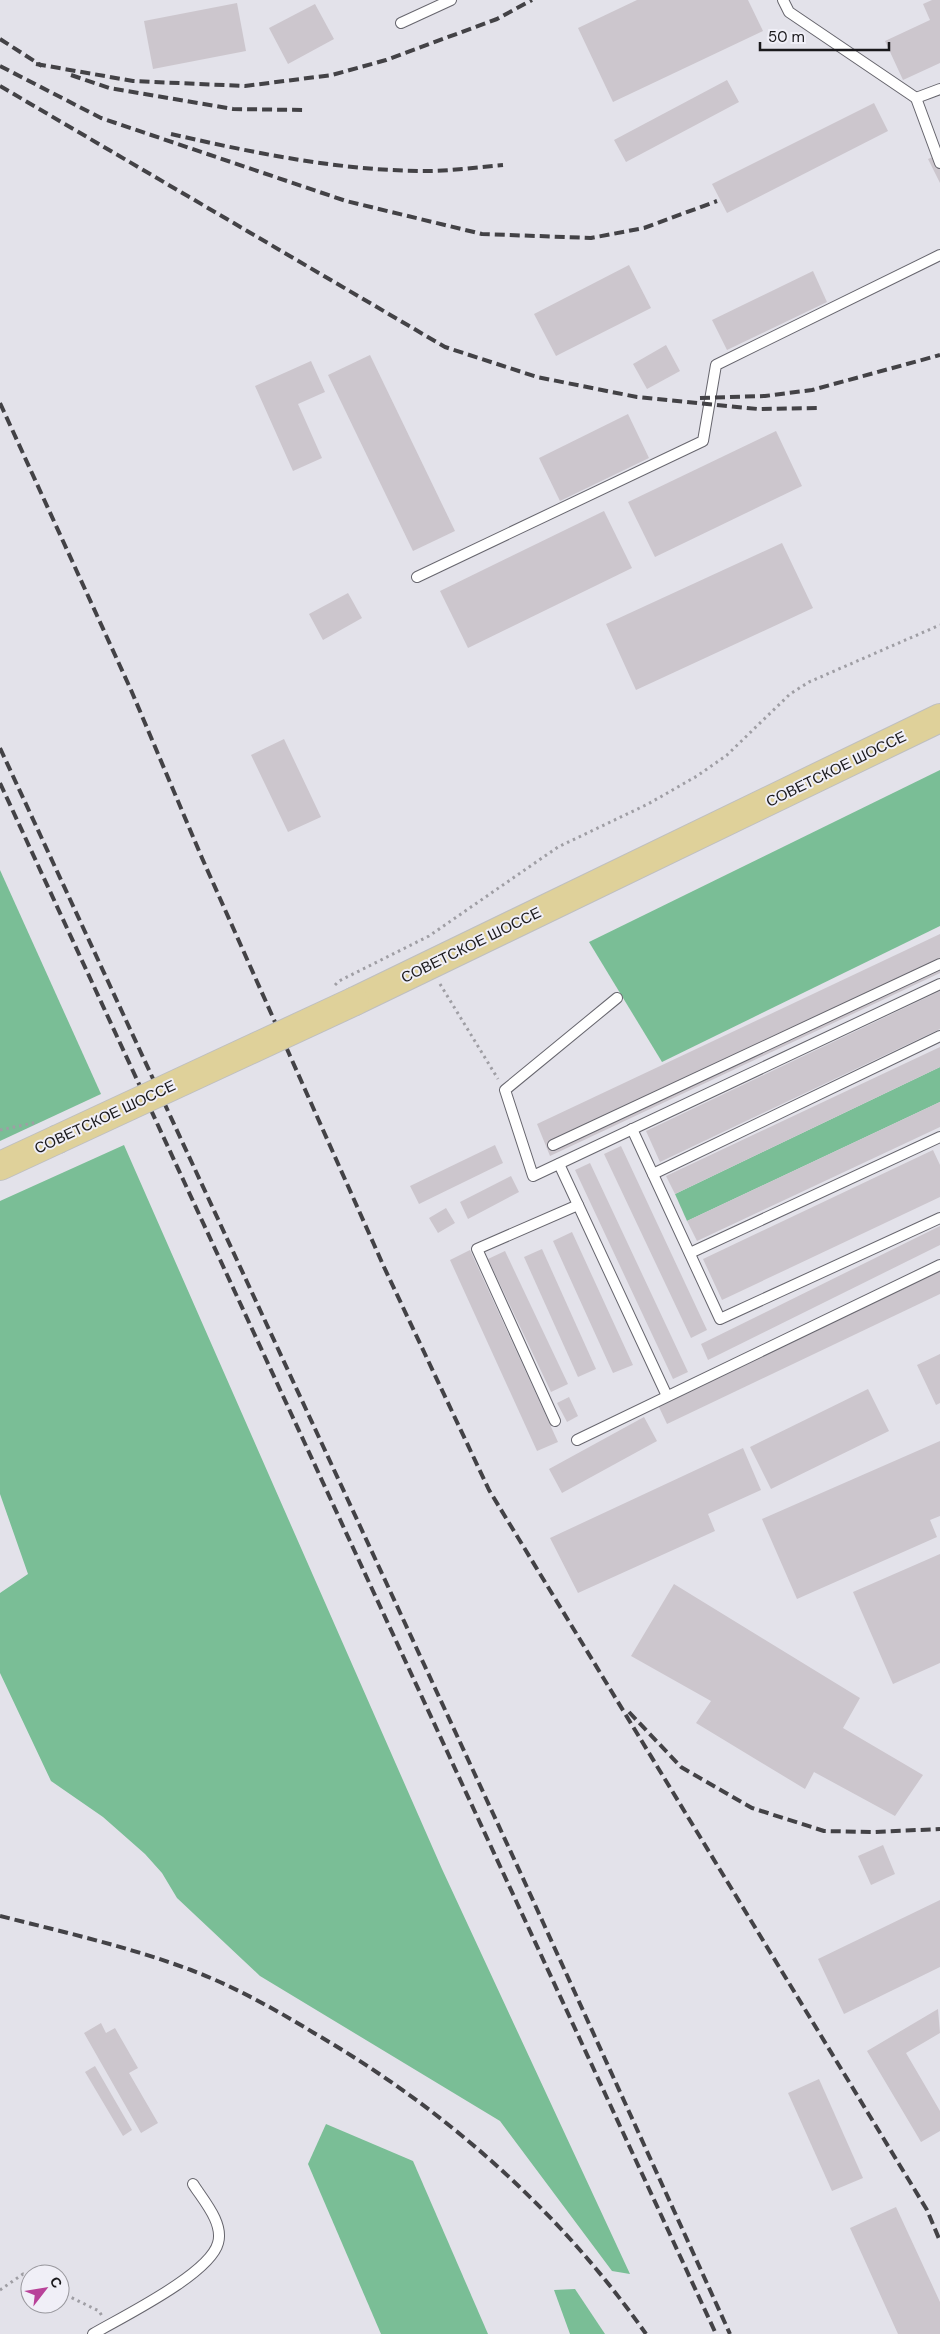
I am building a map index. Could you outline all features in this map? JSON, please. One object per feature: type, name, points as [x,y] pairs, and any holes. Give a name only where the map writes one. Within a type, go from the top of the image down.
[{"type":"main road","name":"СОВЕТСКОЕ ШОССЕ","points":[[0,1166],[47,1131],[940,718]]},
{"type":"lane","points":[[402,23],[451,0]]},
{"type":"lane","points":[[783,0],[789,12],[916,98],[940,163]]},
{"type":"lane","points":[[916,98],[940,89]]},
{"type":"lane","points":[[417,577],[703,440],[716,365],[940,255]]},
{"type":"lane","points":[[554,1145],[940,964]]},
{"type":"lane","points":[[617,998],[505,1090],[533,1176],[940,984]]},
{"type":"lane","points":[[653,1174],[940,1036]]},
{"type":"lane","points":[[632,1129],[720,1319],[940,1218]]},
{"type":"lane","points":[[690,1253],[939,1140]]},
{"type":"lane","points":[[559,1164],[667,1396]]},
{"type":"lane","points":[[555,1421],[477,1249],[578,1204]]},
{"type":"lane","points":[[577,1440],[940,1265]]},
{"type":"lane","points":[[93,2334],[154,2299],[206,2264],[219,2242],[217,2222],[193,2184]]},
{"type":"path","points":[[344,995],[339,981],[429,936],[558,847],[648,804],[697,776],[727,755],[790,694],[809,682],[940,625]]},
{"type":"path","points":[[438,980],[505,1090]]},
{"type":"path","points":[[0,1130],[47,1131]]},
{"type":"path","points":[[0,2290],[20,2276]]},
{"type":"path","points":[[70,2297],[99,2311],[108,2326]]},
{"type":"green space","points":[[940,770],[940,926],[662,1062],[589,942]]},
{"type":"green space","points":[[0,870],[101,1094],[0,1141]]},
{"type":"green space","points":[[940,1067],[940,1102],[687,1221],[675,1194]]},
{"type":"green space","points":[[124,1145],[442,1869],[630,2274],[612,2271],[500,2121],[260,1976],[177,1898],[162,1873],[145,1854],[103,1817],[51,1781],[0,1673],[0,1593],[28,1574],[0,1494],[0,1201]]},
{"type":"green space","points":[[326,2124],[413,2161],[488,2334],[381,2334],[308,2164]]},
{"type":"green space","points":[[575,2289],[605,2334],[570,2334],[554,2290]]},
{"type":"building","points":[[637,0],[748,0],[763,31],[613,102],[578,28]]},
{"type":"building","points":[[932,0],[940,0],[940,63],[903,80],[885,41],[930,20],[923,4]]},
{"type":"building","points":[[237,3],[246,51],[153,69],[144,21]]},
{"type":"building","points":[[315,4],[334,39],[288,64],[269,28]]},
{"type":"building","points":[[727,80],[739,102],[626,162],[614,140]]},
{"type":"building","points":[[874,103],[888,131],[727,213],[712,184]]},
{"type":"building","points":[[940,154],[940,183],[928,159]]},
{"type":"building","points":[[629,265],[651,308],[556,356],[534,314]]},
{"type":"building","points":[[813,271],[827,302],[727,350],[712,320]]},
{"type":"building","points":[[666,345],[680,371],[647,389],[633,364]]},
{"type":"building","points":[[370,355],[455,531],[413,551],[328,375]]},
{"type":"building","points":[[311,361],[325,392],[298,404],[322,458],[293,471],[255,386]]},
{"type":"building","points":[[628,414],[649,458],[560,501],[539,458]]},
{"type":"building","points":[[776,431],[802,486],[655,557],[628,502]]},
{"type":"building","points":[[604,511],[632,568],[468,648],[440,591]]},
{"type":"building","points":[[782,543],[813,608],[636,690],[606,624]]},
{"type":"building","points":[[348,593],[362,618],[323,640],[309,614]]},
{"type":"building","points":[[284,739],[321,817],[288,832],[251,755]]},
{"type":"building","points":[[940,934],[940,973],[550,1156],[537,1124]]},
{"type":"building","points":[[940,991],[940,1029],[660,1162],[646,1131]]},
{"type":"building","points":[[940,1047],[940,1067],[675,1194],[666,1176]]},
{"type":"building","points":[[940,1102],[940,1127],[697,1241],[687,1221]]},
{"type":"building","points":[[495,1145],[503,1163],[419,1204],[410,1186]]},
{"type":"building","points":[[621,1146],[707,1330],[691,1338],[604,1154]]},
{"type":"building","points":[[933,1150],[940,1165],[940,1197],[722,1300],[703,1259]]},
{"type":"building","points":[[590,1163],[688,1372],[673,1379],[575,1170]]},
{"type":"building","points":[[511,1176],[519,1192],[468,1219],[460,1202]]},
{"type":"building","points":[[446,1208],[455,1223],[438,1233],[429,1218]]},
{"type":"building","points":[[940,1226],[940,1245],[708,1360],[701,1344]]},
{"type":"building","points":[[572,1232],[633,1365],[613,1373],[553,1241]]},
{"type":"building","points":[[542,1249],[596,1369],[578,1377],[524,1257]]},
{"type":"building","points":[[470,1250],[558,1442],[537,1451],[450,1260]]},
{"type":"building","points":[[505,1251],[568,1384],[551,1392],[488,1259]]},
{"type":"building","points":[[940,1271],[940,1294],[667,1424],[658,1405]]},
{"type":"building","points":[[940,1354],[940,1403],[936,1405],[917,1365]]},
{"type":"building","points":[[868,1389],[889,1431],[771,1489],[750,1447]]},
{"type":"building","points":[[569,1397],[578,1416],[567,1422],[557,1403]]},
{"type":"building","points":[[644,1417],[657,1441],[562,1493],[549,1469]]},
{"type":"building","points":[[940,1441],[940,1516],[930,1520],[937,1537],[797,1599],[762,1519]]},
{"type":"building","points":[[743,1448],[761,1490],[708,1514],[715,1531],[578,1593],[550,1538]]},
{"type":"building","points":[[940,1554],[940,1663],[893,1684],[853,1592]]},
{"type":"building","points":[[674,1584],[860,1698],[843,1728],[923,1775],[895,1816],[814,1772],[805,1789],[696,1723],[711,1701],[631,1656]]},
{"type":"building","points":[[883,1845],[895,1874],[871,1885],[858,1856]]},
{"type":"building","points":[[940,1900],[940,1967],[844,2014],[818,1959]]},
{"type":"building","points":[[938,2009],[940,2033],[906,2053],[940,2111],[940,2131],[921,2142],[867,2051]]},
{"type":"building","points":[[101,2023],[106,2033],[115,2028],[138,2068],[129,2073],[158,2123],[141,2133],[84,2033]]},
{"type":"building","points":[[95,2066],[132,2130],[123,2136],[85,2072]]},
{"type":"building","points":[[819,2079],[863,2178],[832,2191],[788,2093]]},
{"type":"building","points":[[896,2207],[940,2302],[940,2334],[898,2334],[850,2228]]},
{"type":"railway","points":[[36,64],[133,81],[245,86],[332,75],[386,60],[497,19],[532,0]]},
{"type":"railway","points":[[0,39],[42,66]]},
{"type":"railway","points":[[0,66],[101,118],[346,201],[482,234],[591,238],[644,228],[717,201]]},
{"type":"railway","points":[[71,75],[109,88],[233,109],[303,110]]},
{"type":"railway","points":[[0,86],[445,347],[537,377],[637,397],[758,409],[819,408]]},
{"type":"railway","points":[[171,134],[298,160],[362,168],[436,171],[503,165]]},
{"type":"railway","points":[[700,398],[765,396],[812,390],[940,355]]},
{"type":"railway","points":[[0,403],[131,690],[202,858],[384,1267],[489,1490],[927,2210],[940,2241]]},
{"type":"railway","points":[[0,748],[521,1874],[730,2334]]},
{"type":"railway","points":[[0,783],[716,2334]]},
{"type":"railway","points":[[629,1712],[681,1767],[752,1808],[824,1831],[874,1832],[940,1829]]},
{"type":"railway","points":[[0,1916],[120,1947],[207,1976],[269,2007],[362,2063],[454,2129],[537,2204],[576,2245],[646,2334]]}]
